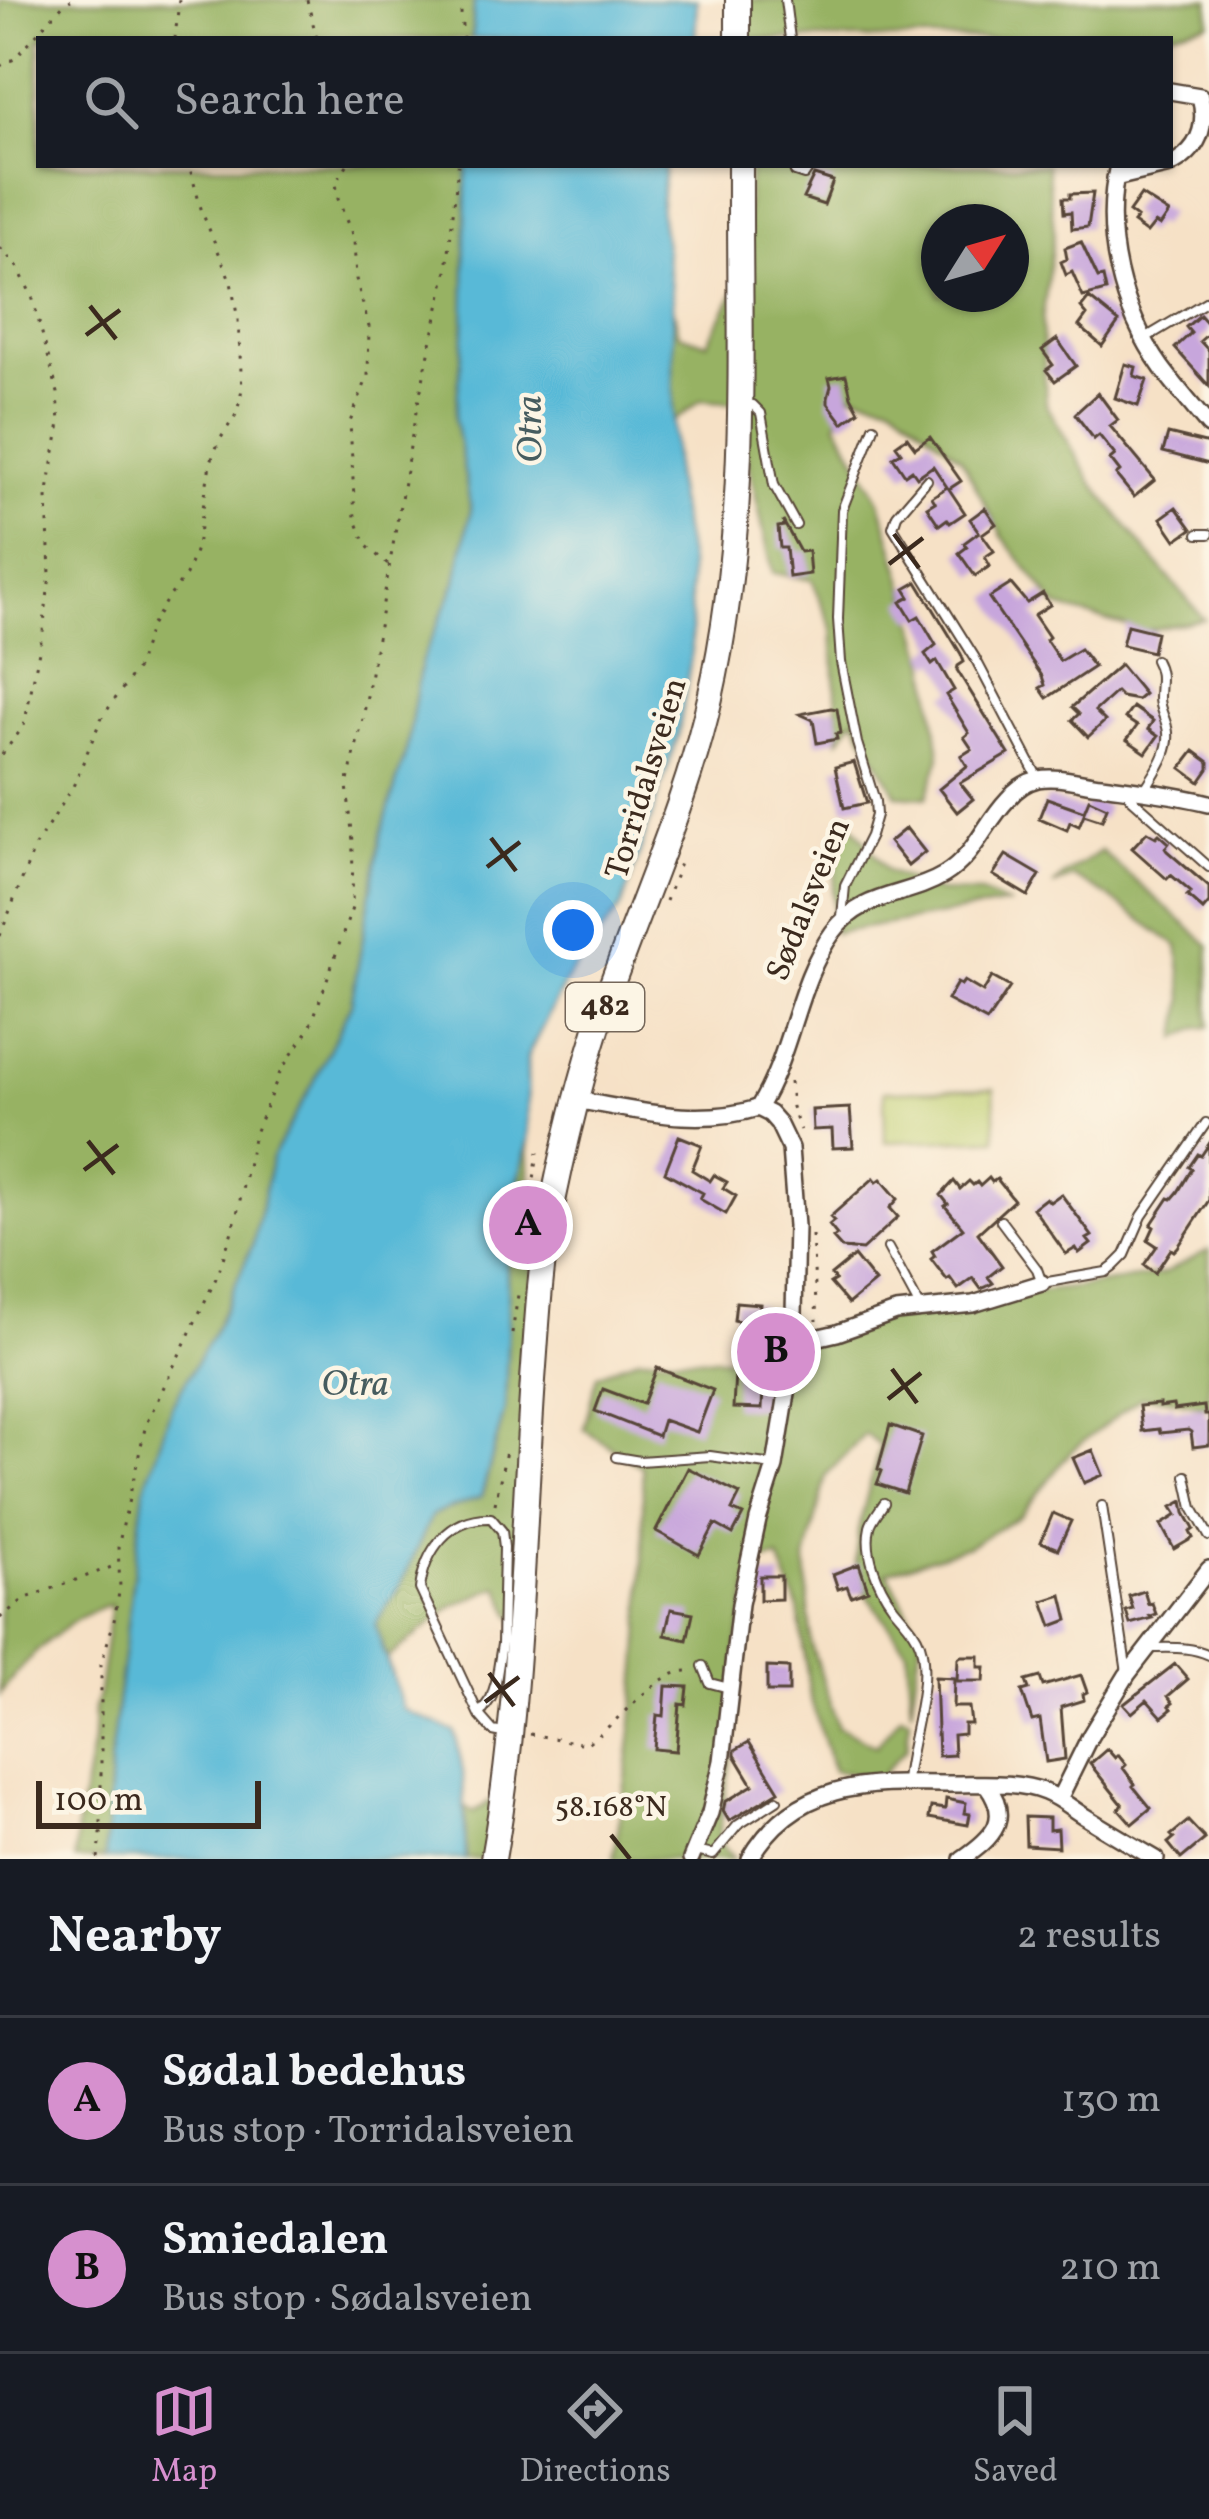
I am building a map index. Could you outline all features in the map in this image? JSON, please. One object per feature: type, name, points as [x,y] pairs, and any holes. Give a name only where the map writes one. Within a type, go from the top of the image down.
[{"type":"main road","points":[[738,0],[739,36]]},
{"type":"main road","name":"Torridalsveien","points":[[493,1859],[510,1735],[539,1220],[613,982],[674,827],[710,698],[728,600],[741,404],[740,168]]},
{"type":"street","points":[[1173,91],[1204,95],[1198,141],[1173,163]]},
{"type":"street","points":[[1116,171],[1111,226],[1116,263],[1159,364],[1209,426]]},
{"type":"street","points":[[840,924],[864,904],[952,870],[970,854],[1006,800],[1039,779],[1060,778],[1209,803]]},
{"type":"street","name":"Sødalsveien","points":[[758,1108],[784,1053],[810,976],[840,924]]},
{"type":"street","points":[[575,1100],[698,1118],[727,1117],[758,1108],[778,1123],[790,1148],[796,1226],[794,1343],[775,1466],[740,1604],[718,1785],[693,1855]]},
{"type":"street","points":[[794,1343],[896,1312],[973,1304],[1042,1282]]},
{"type":"street","points":[[1059,1799],[1127,1675],[1209,1569]]},
{"type":"street","points":[[750,1859],[773,1826],[812,1799],[854,1786],[906,1784],[1034,1788],[1156,1859]]},
{"type":"street","points":[[962,1859],[984,1842],[999,1821],[998,1804],[986,1784]]},
{"type":"lane","points":[[785,0],[790,36]]},
{"type":"lane","points":[[1146,338],[1209,300]]},
{"type":"lane","points":[[741,404],[753,405],[761,413],[774,484],[796,525]]},
{"type":"lane","name":"Sødalsveien","points":[[840,924],[845,886],[876,815],[856,743],[838,619],[842,510],[874,428]]},
{"type":"lane","points":[[927,480],[893,526],[975,658],[1039,779]]},
{"type":"lane","points":[[1198,534],[1209,534]]},
{"type":"lane","points":[[1144,790],[1161,764],[1169,732],[1159,699],[1161,672],[1155,661]]},
{"type":"lane","points":[[1124,788],[1209,867]]},
{"type":"lane","points":[[1001,1221],[1042,1282],[1099,1274],[1125,1255],[1142,1216],[1206,1123]]},
{"type":"lane","points":[[888,1248],[921,1308]]},
{"type":"lane","points":[[616,1457],[640,1461],[710,1456],[775,1466]]},
{"type":"lane","points":[[1186,1476],[1193,1508],[1209,1536]]},
{"type":"lane","points":[[884,1503],[869,1529],[874,1568],[884,1593],[916,1635],[923,1659],[906,1784]]},
{"type":"lane","points":[[1102,1506],[1127,1675]]},
{"type":"lane","points":[[479,1715],[491,1698],[502,1644],[504,1547],[502,1531],[491,1518],[464,1522],[444,1534],[422,1570],[420,1588],[479,1715],[493,1731],[510,1735]]},
{"type":"lane","points":[[1148,1648],[1185,1648],[1209,1655]]},
{"type":"lane","points":[[704,1666],[710,1683],[729,1688]]},
{"type":"lane","points":[[693,1855],[713,1855],[738,1825],[777,1800]]},
{"type":"path","points":[[0,66],[14,59],[71,0]]},
{"type":"path","points":[[175,36],[179,0]]},
{"type":"path","points":[[307,0],[315,36]]},
{"type":"path","points":[[460,0],[463,36]]},
{"type":"path","points":[[0,937],[34,846],[72,789],[101,719],[137,668],[150,628],[186,575],[196,547],[210,464],[238,413],[242,389],[231,282],[190,168]]},
{"type":"path","points":[[345,168],[336,182],[338,199],[354,240],[356,278],[369,327],[368,376],[350,422],[355,518],[368,546],[390,566]]},
{"type":"path","points":[[98,1859],[101,1664],[120,1588],[118,1547],[146,1424],[218,1274],[236,1219],[253,1138],[281,1070],[310,1028],[352,908],[353,842],[347,785],[363,719],[416,412],[447,272],[458,168]]},
{"type":"path","points":[[0,248],[18,268],[32,296],[58,392],[60,423],[47,496],[50,575],[44,632],[24,727],[0,757]]},
{"type":"path","points":[[491,1518],[507,1446]]},
{"type":"path","points":[[0,1618],[24,1600],[117,1565]]},
{"type":"path","points":[[510,1735],[535,1733],[586,1744],[664,1678],[704,1666]]},
{"type":"green space","points":[[0,0],[474,0],[472,36],[36,36],[36,168],[467,168],[464,334],[455,419],[471,510],[456,582],[421,663],[407,748],[382,831],[351,1004],[272,1157],[253,1244],[144,1490],[111,1753],[105,1859],[75,1859],[111,1604],[79,1618],[49,1640],[0,1694]]},
{"type":"green space","points":[[737,0],[1209,0],[1209,23],[1152,36],[746,36]]},
{"type":"green space","points":[[750,168],[1047,168],[1054,231],[1042,321],[1046,404],[1091,481],[1204,619],[1145,631],[1057,607],[1002,536],[961,458],[893,403],[844,392],[837,423],[880,501],[928,665],[940,756],[927,797],[897,795],[854,718],[839,740],[832,627],[812,580],[773,573],[735,403],[701,400],[673,422],[673,306],[679,334],[707,343],[742,279]]},
{"type":"green space","points":[[846,815],[887,871],[938,892],[981,893],[1007,904],[834,933],[833,890]]},
{"type":"green space","points":[[1101,851],[1209,945],[1209,1027],[1178,1038],[1184,999],[1178,946],[1073,877],[1053,886]]},
{"type":"green space","points":[[994,1089],[996,1139],[885,1142],[884,1091]]},
{"type":"green space","points":[[528,1140],[535,1340],[514,1730],[496,1859],[466,1859],[465,1807],[473,1813],[499,1795],[514,1697],[517,1624],[499,1586],[452,1606],[387,1659],[375,1625],[403,1580],[432,1515],[482,1496],[505,1409],[506,1234]]},
{"type":"green space","points":[[1209,1250],[1209,1407],[1141,1397],[1071,1451],[1020,1516],[968,1546],[887,1572],[921,1636],[911,1710],[907,1650],[855,1579],[858,1531],[880,1445],[865,1434],[826,1475],[806,1560],[811,1644],[838,1727],[876,1746],[901,1715],[910,1718],[906,1748],[880,1777],[833,1771],[810,1697],[799,1610],[779,1558],[754,1563],[737,1646],[733,1744],[718,1841],[734,1859],[613,1859],[638,1664],[642,1467],[584,1429],[597,1375],[639,1357],[726,1358],[815,1343],[876,1322],[989,1297],[1163,1274]]},
{"type":"water","points":[[474,0],[697,0],[695,36],[472,36]]},
{"type":"water","name":"Otra","points":[[467,168],[665,168],[660,211],[673,301],[674,478],[689,564],[692,650],[678,736],[622,906],[568,977],[527,1057],[528,1140],[506,1234],[505,1409],[481,1497],[432,1515],[403,1580],[375,1625],[403,1709],[455,1732],[463,1772],[466,1859],[105,1859],[111,1753],[144,1490],[172,1405],[217,1326],[253,1244],[272,1157],[351,1004],[382,831],[407,748],[421,663],[456,582],[471,510],[455,419],[464,334]]},
{"type":"building","points":[[814,175],[833,181],[824,205],[803,198]]},
{"type":"building","points":[[1093,193],[1088,227],[1072,229],[1071,212],[1064,213],[1063,198]]},
{"type":"building","points":[[1141,195],[1169,213],[1147,233],[1133,223],[1137,218],[1129,212]]},
{"type":"building","points":[[1081,242],[1098,278],[1103,277],[1106,291],[1083,297],[1072,272],[1066,275],[1061,262],[1067,259],[1065,248]]},
{"type":"building","points":[[1089,298],[1119,322],[1102,346],[1079,326],[1087,315],[1081,308]]},
{"type":"building","points":[[1200,315],[1209,325],[1209,333],[1200,341],[1209,351],[1209,386],[1175,348],[1191,333],[1186,327]]},
{"type":"building","points":[[1057,339],[1076,366],[1055,381],[1046,370],[1053,365],[1042,350]]},
{"type":"building","points":[[1125,364],[1136,367],[1134,376],[1147,380],[1138,406],[1115,398]]},
{"type":"building","points":[[846,375],[859,411],[843,423],[828,403],[829,378]]},
{"type":"building","points":[[1098,393],[1118,420],[1110,426],[1155,480],[1134,497],[1116,475],[1120,472],[1110,459],[1115,455],[1099,435],[1094,439],[1075,414]]},
{"type":"building","points":[[1168,434],[1209,444],[1209,464],[1163,452]]},
{"type":"building","points":[[907,437],[915,448],[930,437],[961,481],[949,489],[965,513],[950,523],[947,519],[939,525],[927,507],[947,487],[933,466],[917,477],[912,470],[905,475],[893,457],[901,452],[896,445]]},
{"type":"building","points":[[1176,507],[1192,529],[1176,540],[1161,518]]},
{"type":"building","points":[[985,508],[996,524],[982,534],[994,551],[985,557],[990,566],[975,576],[959,553],[979,532],[970,519]]},
{"type":"building","points":[[783,521],[800,552],[808,551],[810,574],[789,577],[786,548],[780,548],[778,527],[784,526]]},
{"type":"building","points":[[917,582],[961,654],[964,662],[957,670],[1009,754],[960,783],[973,799],[957,812],[939,789],[967,766],[961,756],[972,749],[964,737],[969,733],[946,695],[954,690],[937,661],[932,665],[925,654],[936,645],[919,616],[912,620],[901,602],[910,597],[905,589]]},
{"type":"building","points":[[1011,584],[1027,603],[1043,593],[1050,605],[1034,615],[1060,661],[1080,649],[1094,667],[1047,698],[1040,688],[1045,685],[1042,676],[989,598]]},
{"type":"building","points":[[1127,625],[1156,632],[1152,652],[1122,645]]},
{"type":"building","points":[[1120,665],[1144,694],[1137,700],[1116,692],[1095,711],[1105,721],[1088,737],[1072,720],[1079,714],[1072,707]]},
{"type":"building","points":[[1133,707],[1153,721],[1148,729],[1158,736],[1146,753],[1127,740],[1137,726],[1125,718]]},
{"type":"building","points":[[837,709],[841,733],[836,734],[837,739],[817,743],[813,720],[800,714]]},
{"type":"building","points":[[1194,751],[1209,762],[1200,782],[1181,768]]},
{"type":"building","points":[[854,762],[867,803],[844,808],[835,767]]},
{"type":"building","points":[[1047,798],[1084,811],[1089,799],[1107,807],[1102,820],[1084,814],[1079,826],[1070,822],[1067,830],[1039,818]]},
{"type":"building","points":[[906,828],[925,852],[908,866],[889,842]]},
{"type":"building","points":[[1147,832],[1159,834],[1169,843],[1167,851],[1209,887],[1209,903],[1203,910],[1187,896],[1191,892],[1171,875],[1167,879],[1132,848]]},
{"type":"building","points":[[1006,855],[1040,875],[1028,896],[993,875]]},
{"type":"building","points":[[992,977],[1010,987],[987,1021],[947,1000],[957,983],[964,981],[983,992]]},
{"type":"building","points":[[850,1108],[853,1147],[833,1148],[832,1129],[813,1130],[812,1110]]},
{"type":"building","points":[[679,1136],[702,1145],[692,1170],[710,1181],[714,1175],[727,1182],[723,1188],[736,1196],[726,1214],[700,1199],[703,1193],[665,1172]]},
{"type":"building","points":[[1209,1144],[1209,1200],[1155,1273],[1144,1265],[1157,1246],[1148,1240],[1151,1225]]},
{"type":"building","points":[[874,1178],[881,1179],[898,1199],[890,1208],[898,1217],[862,1250],[842,1248],[833,1238],[837,1235],[829,1225],[834,1221],[830,1217]]},
{"type":"building","points":[[989,1178],[997,1179],[1014,1200],[978,1233],[1002,1266],[988,1277],[993,1283],[986,1287],[981,1289],[973,1278],[958,1289],[931,1259],[932,1251],[963,1228],[941,1195],[954,1181],[960,1189],[969,1181],[980,1186]]},
{"type":"building","points":[[1061,1194],[1092,1236],[1087,1239],[1091,1244],[1079,1253],[1076,1248],[1066,1254],[1033,1208]]},
{"type":"building","points":[[854,1256],[875,1282],[848,1304],[830,1283],[835,1280],[831,1275]]},
{"type":"building","points":[[736,1302],[760,1304],[752,1386],[763,1387],[762,1409],[733,1408]]},
{"type":"building","points":[[657,1368],[713,1390],[697,1432],[663,1420],[658,1436],[595,1411],[603,1389],[643,1404]]},
{"type":"building","points":[[1173,1405],[1174,1410],[1204,1406],[1209,1415],[1209,1445],[1193,1447],[1188,1430],[1142,1431],[1139,1406]]},
{"type":"building","points":[[890,1425],[922,1436],[905,1493],[877,1484]]},
{"type":"building","points":[[1093,1450],[1103,1475],[1084,1483],[1073,1458]]},
{"type":"building","points":[[688,1468],[740,1494],[732,1510],[743,1515],[733,1534],[715,1524],[699,1555],[656,1531]]},
{"type":"building","points":[[1183,1501],[1193,1538],[1174,1549],[1161,1525],[1177,1515],[1172,1507]]},
{"type":"building","points":[[1053,1513],[1071,1521],[1058,1549],[1041,1542]]},
{"type":"building","points":[[859,1564],[868,1590],[851,1596],[847,1586],[838,1589],[833,1574]]},
{"type":"building","points":[[760,1576],[781,1576],[781,1599],[760,1600]]},
{"type":"building","points":[[1144,1591],[1156,1614],[1130,1624],[1129,1596]]},
{"type":"building","points":[[1062,1595],[1068,1620],[1052,1626],[1043,1601]]},
{"type":"building","points":[[671,1609],[693,1613],[687,1640],[665,1635]]},
{"type":"building","points":[[961,1656],[979,1656],[979,1667],[985,1667],[984,1681],[957,1681]]},
{"type":"building","points":[[1175,1664],[1188,1679],[1168,1696],[1172,1709],[1162,1717],[1147,1700],[1132,1713],[1124,1704]]},
{"type":"building","points":[[767,1667],[789,1668],[789,1692],[767,1692]]},
{"type":"building","points":[[1081,1675],[1087,1692],[1084,1700],[1061,1707],[1065,1759],[1046,1762],[1040,1719],[1032,1721],[1022,1691],[1029,1689],[1026,1681],[1040,1677],[1043,1686]]},
{"type":"building","points":[[935,1677],[954,1678],[953,1707],[969,1707],[971,1724],[964,1724],[964,1734],[953,1735],[954,1755],[938,1756]]},
{"type":"building","points":[[666,1686],[688,1687],[686,1705],[680,1704],[676,1751],[654,1749],[657,1715],[664,1716]]},
{"type":"building","points":[[749,1742],[779,1791],[729,1821],[723,1811],[725,1802],[753,1785],[735,1755],[735,1750]]},
{"type":"building","points":[[1107,1749],[1126,1765],[1123,1768],[1133,1786],[1151,1808],[1132,1824],[1090,1764]]},
{"type":"building","points":[[946,1799],[966,1803],[968,1825],[929,1818],[931,1807],[945,1809]]},
{"type":"building","points":[[1025,1817],[1049,1818],[1049,1830],[1057,1829],[1058,1847],[1026,1845]]},
{"type":"building","points":[[1188,1821],[1205,1839],[1181,1859],[1168,1843]]},
{"type":"place","name":"Sødal bedehus","points":[[528,1225]]},
{"type":"place","name":"Smiedalen","points":[[776,1352]]}]
